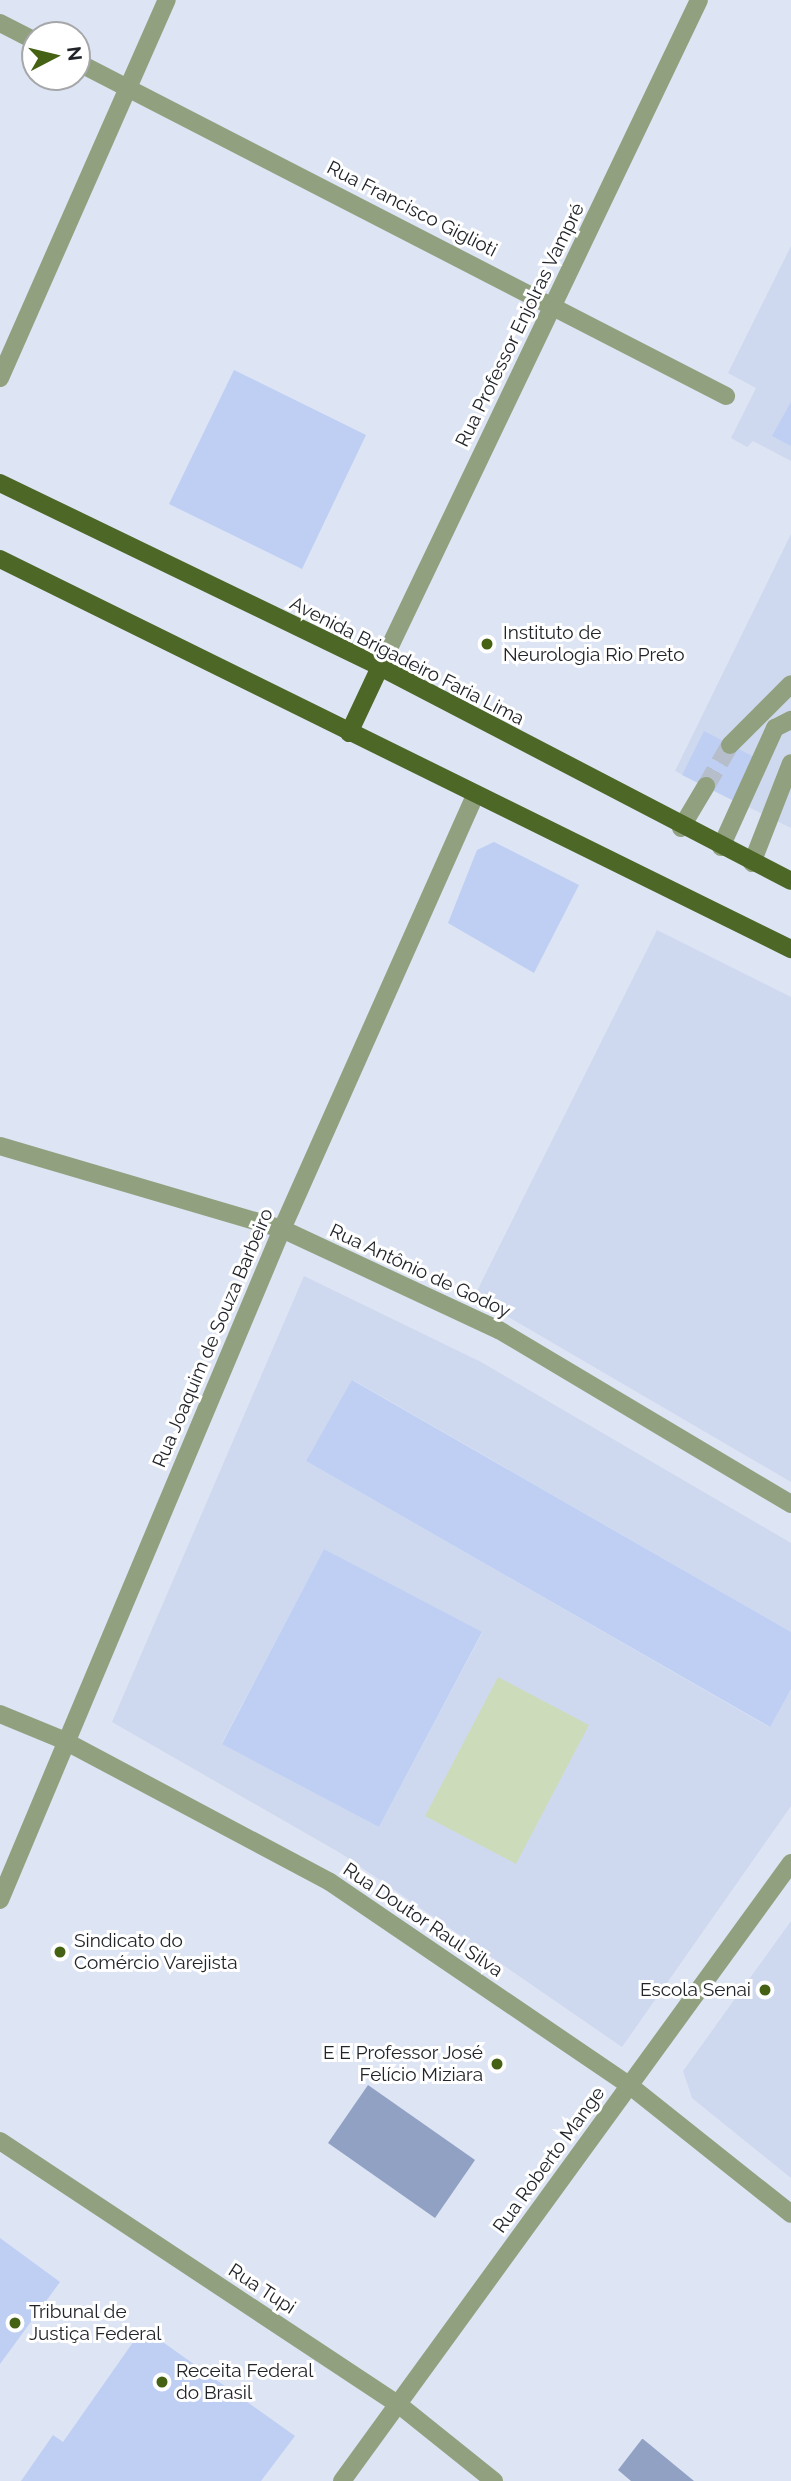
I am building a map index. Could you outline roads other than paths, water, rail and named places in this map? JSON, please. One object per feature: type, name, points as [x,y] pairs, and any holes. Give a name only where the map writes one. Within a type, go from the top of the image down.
[{"type":"main road","name":"Avenida Brigadeiro Faria Lima","points":[[0,483],[380,667],[681,828],[791,881]]},
{"type":"main road","points":[[0,559],[474,797],[791,949]]},
{"type":"main road","points":[[349,733],[380,667]]},
{"type":"street","points":[[0,378],[125,87],[167,0]]},
{"type":"street","name":"Rua Professor Enjolras Vampré","points":[[380,667],[699,0]]},
{"type":"street","points":[[0,23],[21,34]]},
{"type":"street","name":"Rua Francisco Giglioti","points":[[91,69],[554,304],[726,396]]},
{"type":"street","points":[[730,745],[751,717],[791,684]]},
{"type":"street","points":[[721,847],[775,728],[791,720]]},
{"type":"street","points":[[752,863],[791,763]]},
{"type":"street","points":[[681,828],[706,786]]},
{"type":"street","name":"Rua Joaquim de Souza Barbeiro","points":[[0,1900],[64,1740],[282,1229],[474,797]]},
{"type":"street","name":"Rua Antônio de Godoy","points":[[0,1146],[282,1229],[499,1330],[791,1504]]},
{"type":"street","name":"Rua Doutor Raul Silva","points":[[0,1714],[64,1740],[330,1882],[629,2085],[791,2214]]},
{"type":"street","name":"Rua Roberto Mange","points":[[342,2481],[791,1863]]},
{"type":"street","name":"Rua Tupi","points":[[0,2141],[398,2403],[494,2481]]},
{"type":"tunnel","points":[[706,786],[730,745]]},
{"type":"place","name":"Instituto de Neurologia Rio Preto","points":[[487,644]]},
{"type":"place","name":"Sindicato do Comércio Varejista","points":[[60,1952]]},
{"type":"place","name":"Escola Senai","points":[[765,1990]]},
{"type":"place","name":"E E Professor José Felício Miziara","points":[[497,2064]]},
{"type":"place","name":"Tribunal de Justiça Federal","points":[[15,2323]]},
{"type":"place","name":"Receita Federal do Brasil","points":[[162,2382]]}]
